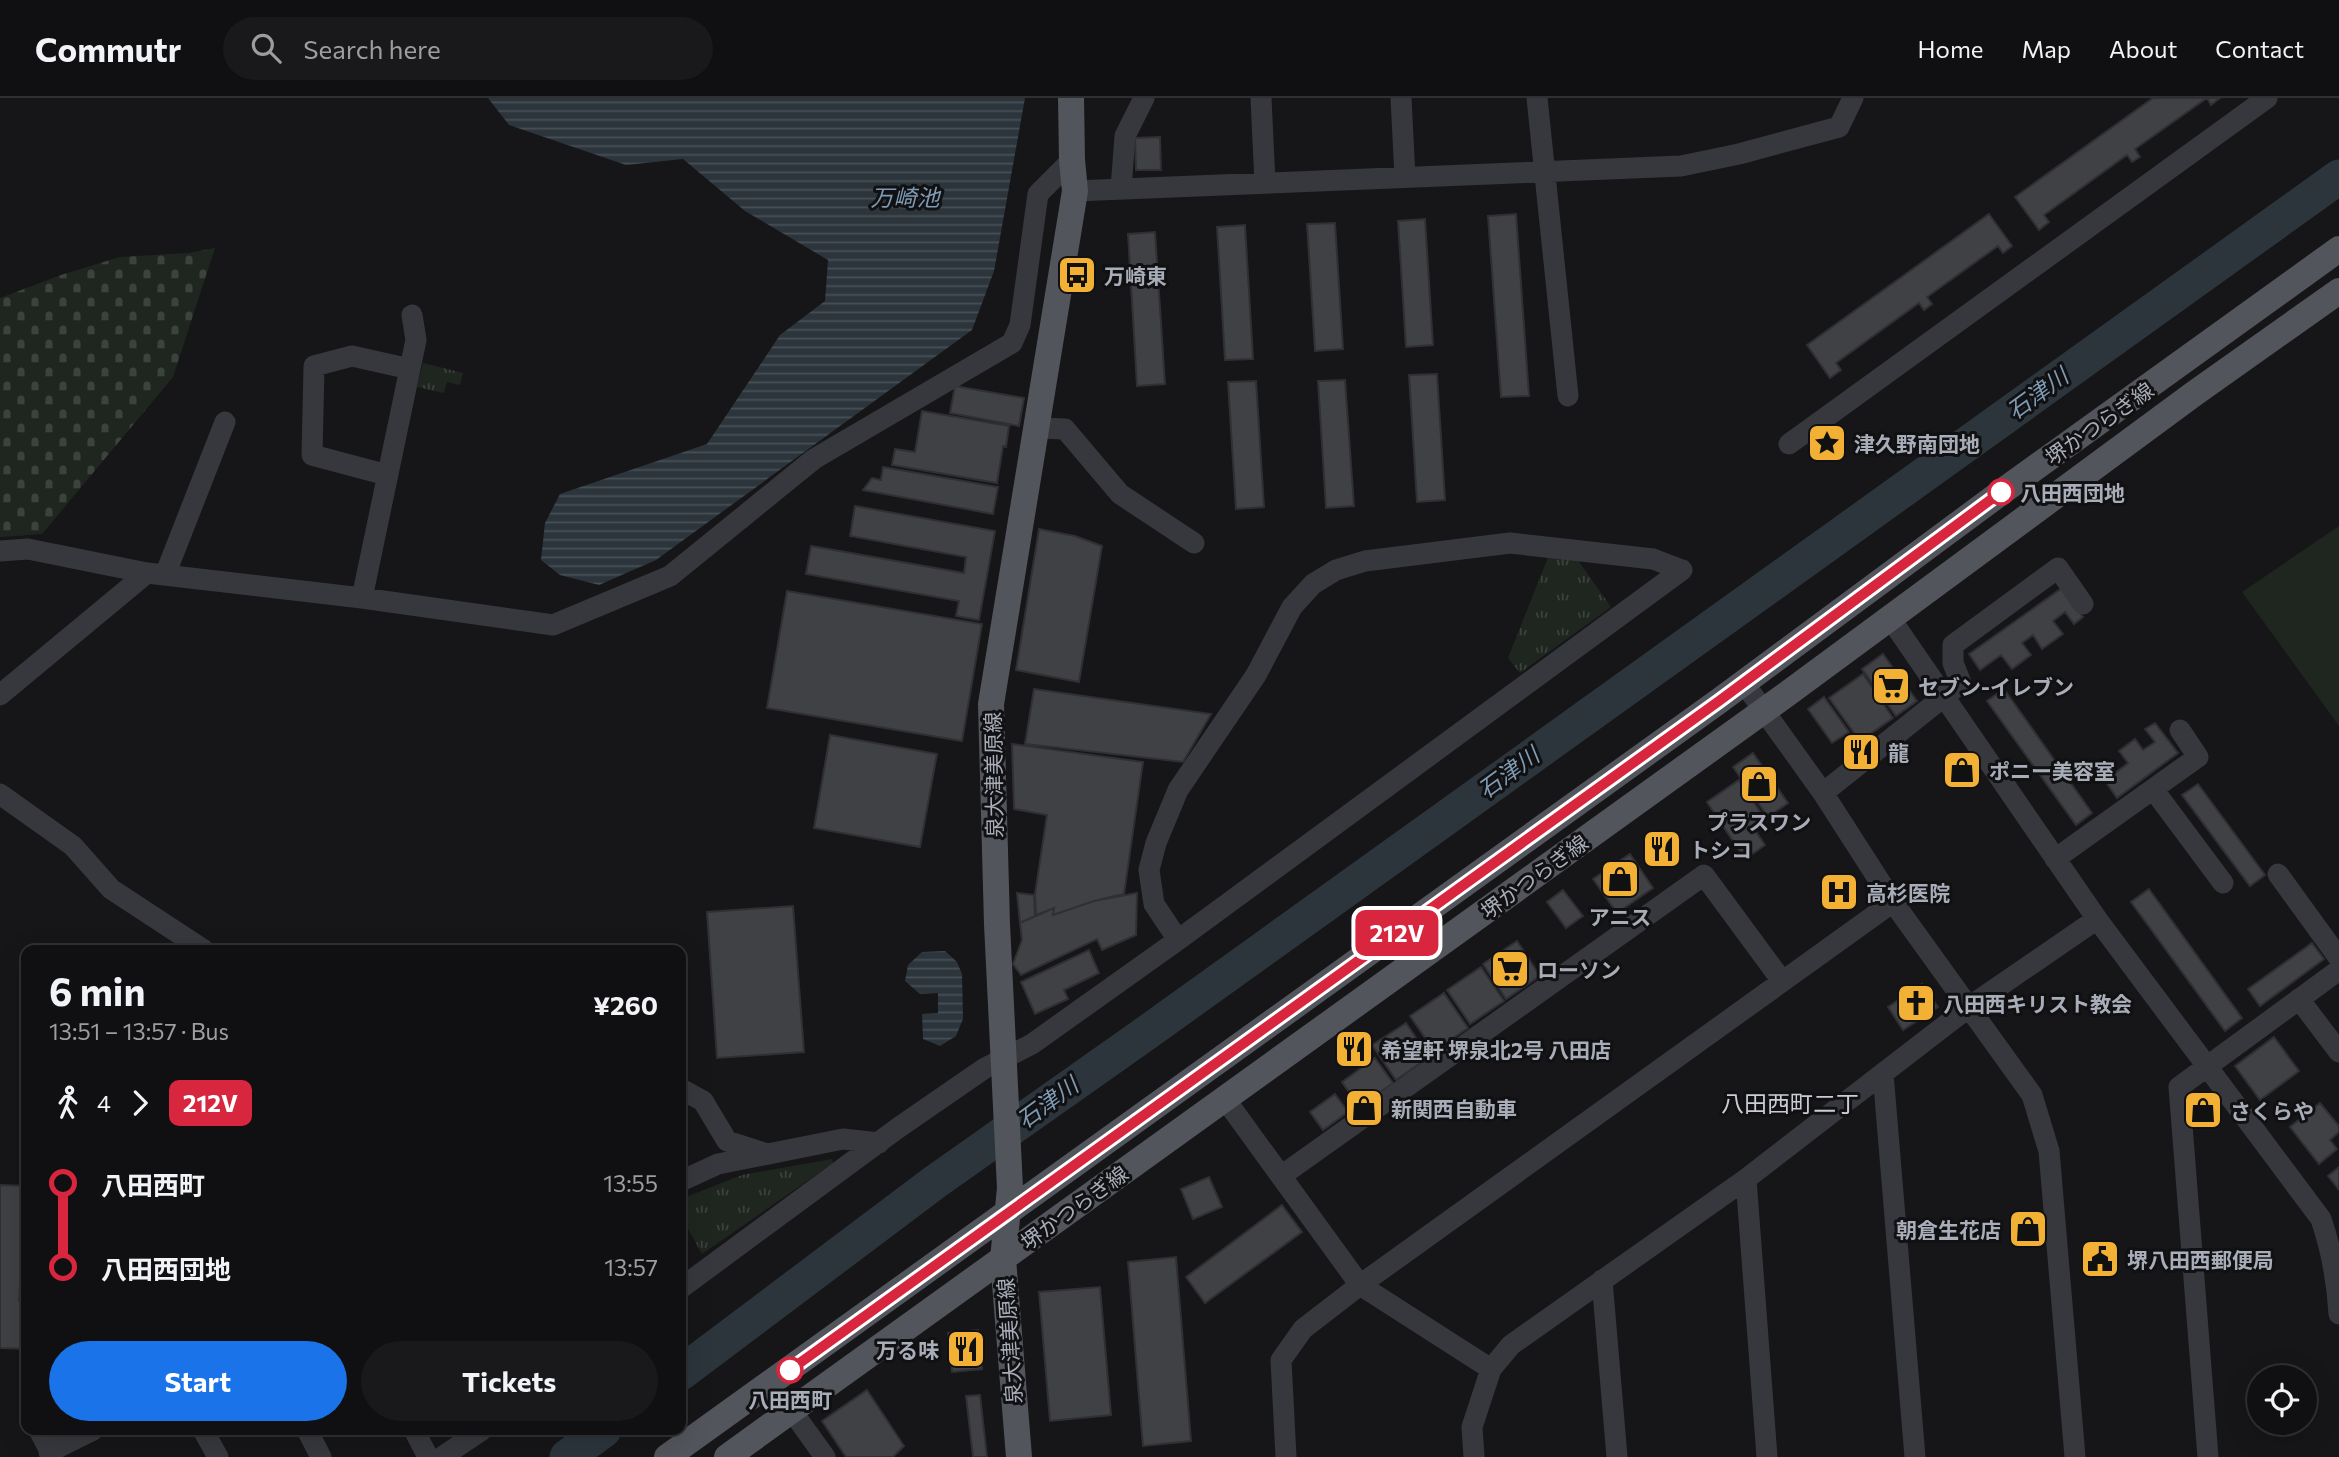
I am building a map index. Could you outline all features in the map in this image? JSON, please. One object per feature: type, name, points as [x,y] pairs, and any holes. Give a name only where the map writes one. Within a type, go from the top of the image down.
[{"type":"main road","name":"泉大津美原線","points":[[1019,1457],[1003,1259],[1009,1212],[1009,1184],[997,924],[991,704],[1075,191],[1071,98]]},
{"type":"main road","name":"堺かつらぎ線","points":[[667,1457],[1744,683],[2007,488],[2339,250]]},
{"type":"main road","name":"堺かつらぎ線","points":[[727,1457],[2339,291]]},
{"type":"street","points":[[1121,189],[1125,136],[1144,98]]},
{"type":"street","points":[[1261,98],[1265,183]]},
{"type":"street","points":[[1401,98],[1405,177]]},
{"type":"street","points":[[1537,98],[1568,397]]},
{"type":"street","points":[[1075,191],[1681,166],[1739,154],[1839,127],[1853,98]]},
{"type":"street","points":[[1788,444],[2267,98]]},
{"type":"street","points":[[0,551],[28,549],[156,574],[362,598],[553,625],[670,576],[814,459],[1012,343],[1020,325],[1038,194],[1072,160]]},
{"type":"street","points":[[362,598],[416,340],[412,315]]},
{"type":"street","points":[[387,475],[312,455],[314,366],[352,356],[410,369]]},
{"type":"street","points":[[0,695],[156,574],[225,422]]},
{"type":"street","points":[[1037,428],[1065,429],[1120,494],[1194,543]]},
{"type":"street","points":[[686,1284],[919,1113],[1004,1069],[1032,1044],[1178,940],[1682,570],[1653,559],[1510,543],[1365,561],[1336,570],[1313,584],[1292,607],[1256,675],[1178,790],[1156,843],[1149,870],[1154,904],[1178,940]]},
{"type":"street","points":[[1823,793],[1961,683],[1953,663],[1953,645],[2058,568],[2083,604]]},
{"type":"street","points":[[1890,618],[2097,919],[2321,1219],[2338,1277],[2339,1314]]},
{"type":"street","points":[[1744,683],[1823,793],[1893,902],[2032,1095],[2049,1151],[2075,1457]]},
{"type":"street","points":[[2055,859],[2197,757],[2180,730]]},
{"type":"street","points":[[2153,789],[2223,883]]},
{"type":"street","points":[[0,794],[73,846],[111,889],[196,945]]},
{"type":"street","points":[[2278,874],[2339,958]]},
{"type":"street","points":[[1281,1176],[1704,875],[1782,981]]},
{"type":"street","points":[[1286,1457],[1280,1360],[1303,1329],[1360,1285],[1893,902]]},
{"type":"street","points":[[1474,1457],[1472,1427],[1491,1369],[1511,1345],[1746,1179],[1969,1007],[2097,919]]},
{"type":"street","points":[[2208,1457],[2179,1087],[2339,971]]},
{"type":"street","points":[[2299,999],[2339,1052]]},
{"type":"street","points":[[1883,1073],[1914,1457]]},
{"type":"street","points":[[686,1092],[703,1101],[727,1141],[767,1154]]},
{"type":"street","points":[[1225,1098],[1360,1285],[1491,1369]]},
{"type":"street","points":[[686,1179],[718,1164],[843,1139],[879,1143]]},
{"type":"street","points":[[1746,1179],[1767,1457]]},
{"type":"street","points":[[1602,1280],[1617,1457]]},
{"type":"street","points":[[792,1411],[825,1457]]},
{"type":"street","points":[[41,1435],[51,1455],[85,1435]]},
{"type":"street","points":[[207,1435],[218,1457]]},
{"type":"street","points":[[310,1435],[321,1457]]},
{"type":"street","points":[[417,1435],[428,1457]]},
{"type":"street","points":[[442,1457],[475,1435]]},
{"type":"green space","points":[[215,248],[173,377],[42,534],[0,537],[0,298],[120,257],[188,253]]},
{"type":"green space","points":[[423,363],[463,373],[460,385],[447,382],[444,393],[417,387]]},
{"type":"green space","points":[[2339,526],[2339,726],[2242,592]]},
{"type":"green space","points":[[1549,555],[1577,559],[1611,607],[1520,673],[1508,658]]},
{"type":"green space","points":[[832,1159],[833,1163],[702,1254],[686,1225],[686,1197],[742,1175]]},
{"type":"water","name":"万崎池","points":[[488,98],[1025,98],[994,271],[972,330],[656,560],[599,585],[560,575],[541,560],[545,523],[560,494],[707,444],[780,335],[825,301],[828,260],[745,211],[683,159],[626,165],[509,125]]},
{"type":"water","points":[[945,951],[957,962],[962,974],[963,1019],[956,1036],[940,1046],[923,1039],[922,1014],[938,1013],[938,993],[920,994],[905,981],[908,965],[922,952]]},
{"type":"building","points":[[2153,98],[2207,98],[2135,149],[2140,157],[2132,162],[2127,155],[2044,215],[2049,222],[2039,230],[2015,197]]},
{"type":"building","points":[[2207,98],[2220,98],[2211,105]]},
{"type":"building","points":[[1160,137],[1161,170],[1136,170],[1135,138]]},
{"type":"building","points":[[1516,214],[1529,396],[1501,397],[1488,216]]},
{"type":"building","points":[[1989,214],[2012,246],[2003,253],[1998,246],[1927,297],[1932,304],[1924,310],[1919,303],[1836,363],[1841,370],[1830,378],[1807,345]]},
{"type":"building","points":[[1425,219],[1433,345],[1406,347],[1398,221]]},
{"type":"building","points":[[1335,223],[1343,349],[1315,351],[1307,224]]},
{"type":"building","points":[[1245,225],[1253,359],[1225,360],[1217,227]]},
{"type":"building","points":[[1155,232],[1165,384],[1137,386],[1128,234]]},
{"type":"building","points":[[1437,374],[1445,500],[1417,502],[1409,375]]},
{"type":"building","points":[[1345,380],[1354,506],[1326,508],[1318,381]]},
{"type":"building","points":[[1256,381],[1264,507],[1236,509],[1228,382]]},
{"type":"building","points":[[955,386],[1024,398],[1019,426],[950,413]]},
{"type":"building","points":[[922,411],[1009,426],[997,483],[892,465],[895,449],[915,452]]},
{"type":"building","points":[[883,467],[998,487],[993,514],[863,490],[872,478],[881,480]]},
{"type":"building","points":[[855,506],[995,531],[979,620],[956,616],[959,601],[806,574],[811,546],[964,573],[966,557],[850,536]]},
{"type":"building","points":[[1039,529],[1075,536],[1102,546],[1079,682],[1016,670]]},
{"type":"building","points":[[2062,588],[2083,617],[2074,624],[2065,612],[2053,621],[2063,634],[2042,649],[2033,635],[2022,643],[2031,655],[2012,669],[2001,655],[1980,670],[1969,654]]},
{"type":"building","points":[[787,591],[982,624],[962,741],[767,708]]},
{"type":"building","points":[[1883,654],[1917,701],[1896,716],[1862,669]]},
{"type":"building","points":[[1863,674],[1893,718],[1860,741],[1829,698]]},
{"type":"building","points":[[1034,689],[1211,714],[1183,762],[1025,744]]},
{"type":"building","points":[[2004,689],[2092,813],[2076,825],[1987,701]]},
{"type":"building","points":[[1824,697],[1849,732],[1832,743],[1808,709]]},
{"type":"building","points":[[2155,723],[2178,753],[2117,798],[2105,781],[2128,763],[2119,751],[2135,739],[2143,750],[2155,742],[2145,729]]},
{"type":"building","points":[[830,735],[937,754],[920,847],[814,828]]},
{"type":"building","points":[[1012,744],[1143,762],[1124,894],[1053,915],[1054,908],[1036,915],[1035,894],[1047,815],[1014,809]]},
{"type":"building","points":[[1753,753],[1788,803],[1768,817],[1733,767]]},
{"type":"building","points":[[1739,780],[1765,819],[1753,827],[1765,845],[1745,859],[1707,802]]},
{"type":"building","points":[[2198,784],[2265,875],[2250,886],[2182,795]]},
{"type":"building","points":[[1630,854],[1653,888],[1617,913],[1593,879]]},
{"type":"building","points":[[2149,889],[2242,1018],[2225,1031],[2131,902]]},
{"type":"building","points":[[1563,890],[1583,916],[1566,928],[1547,902]]},
{"type":"building","points":[[1017,893],[1034,895],[1035,916],[1020,923]]},
{"type":"building","points":[[1137,893],[1136,935],[1102,950],[1097,939],[1021,975],[1013,964],[1022,940],[1020,923],[1054,908],[1053,915],[1094,901]]},
{"type":"building","points":[[793,906],[804,1052],[717,1058],[707,912]]},
{"type":"building","points":[[1517,941],[1540,976],[1506,999],[1483,964]]},
{"type":"building","points":[[2312,943],[2324,959],[2260,1006],[2248,989]]},
{"type":"building","points":[[1089,950],[1099,973],[1064,990],[1068,999],[1035,1014],[1021,982]]},
{"type":"building","points":[[1481,967],[1504,1001],[1470,1024],[1447,990]]},
{"type":"building","points":[[1922,984],[1938,1007],[1903,1030],[1888,1007]]},
{"type":"building","points":[[1444,993],[1468,1028],[1434,1051],[1410,1016]]},
{"type":"building","points":[[1406,1023],[1429,1057],[1396,1080],[1372,1045]]},
{"type":"building","points":[[2274,1037],[2299,1071],[2260,1100],[2235,1066]]},
{"type":"building","points":[[1375,1058],[1393,1083],[1359,1107],[1342,1082]]},
{"type":"building","points":[[1335,1094],[1348,1112],[1323,1130],[1310,1112]]},
{"type":"building","points":[[2320,1103],[2339,1126],[2339,1132],[2330,1140],[2337,1149],[2319,1164],[2290,1127]]},
{"type":"building","points":[[2339,1167],[2339,1190],[2328,1176]]},
{"type":"building","points":[[1209,1177],[1222,1207],[1193,1219],[1181,1189]]},
{"type":"building","points":[[0,1185],[21,1186],[21,1349],[0,1348]]},
{"type":"building","points":[[1282,1205],[1302,1232],[1205,1303],[1186,1277]]},
{"type":"building","points":[[1176,1257],[1191,1441],[1143,1446],[1128,1262]]},
{"type":"building","points":[[1100,1287],[1111,1415],[1050,1421],[1039,1292]]},
{"type":"building","points":[[978,1330],[982,1369],[952,1372],[948,1333]]},
{"type":"building","points":[[867,1390],[904,1446],[893,1457],[846,1457],[822,1421]]},
{"type":"building","points":[[980,1395],[987,1457],[973,1457],[966,1396]]},
{"type":"waterway","name":"石津川","points":[[686,1369],[935,1182],[2339,177]]},
{"type":"waterway","name":"石津川","points":[[567,1457],[597,1435]]},
{"type":"bus line","name":"212V","points":[[790,1370],[1719,701],[2001,492]]},
{"type":"place","name":"万崎東","points":[[1077,275]]},
{"type":"place","name":"津久野南団地","points":[[1827,443]]},
{"type":"place","name":"八田西団地","points":[[2001,492]]},
{"type":"place","name":"セブン-イレブン","points":[[1891,686]]},
{"type":"place","name":"龍","points":[[1861,752]]},
{"type":"place","name":"ポニー美容室","points":[[1962,770]]},
{"type":"place","name":"プラスワン","points":[[1759,784]]},
{"type":"place","name":"トシコ","points":[[1662,849]]},
{"type":"place","name":"アニス","points":[[1620,879]]},
{"type":"place","name":"高杉医院","points":[[1839,892]]},
{"type":"place","name":"ローソン","points":[[1510,969]]},
{"type":"place","name":"八田西キリスト教会","points":[[1916,1003]]},
{"type":"place","name":"希望軒 堺泉北2号 八田店","points":[[1354,1049]]},
{"type":"place","name":"新関西自動車","points":[[1364,1108]]},
{"type":"place","name":"さくらや","points":[[2203,1110]]},
{"type":"place","name":"朝倉生花店","points":[[2028,1229]]},
{"type":"place","name":"堺八田西郵便局","points":[[2100,1259]]},
{"type":"place","name":"万る味","points":[[966,1349]]},
{"type":"place","name":"八田西町","points":[[790,1370]]},
{"type":"district","name":"八田西町二丁","points":[[1790,1103]]}]
